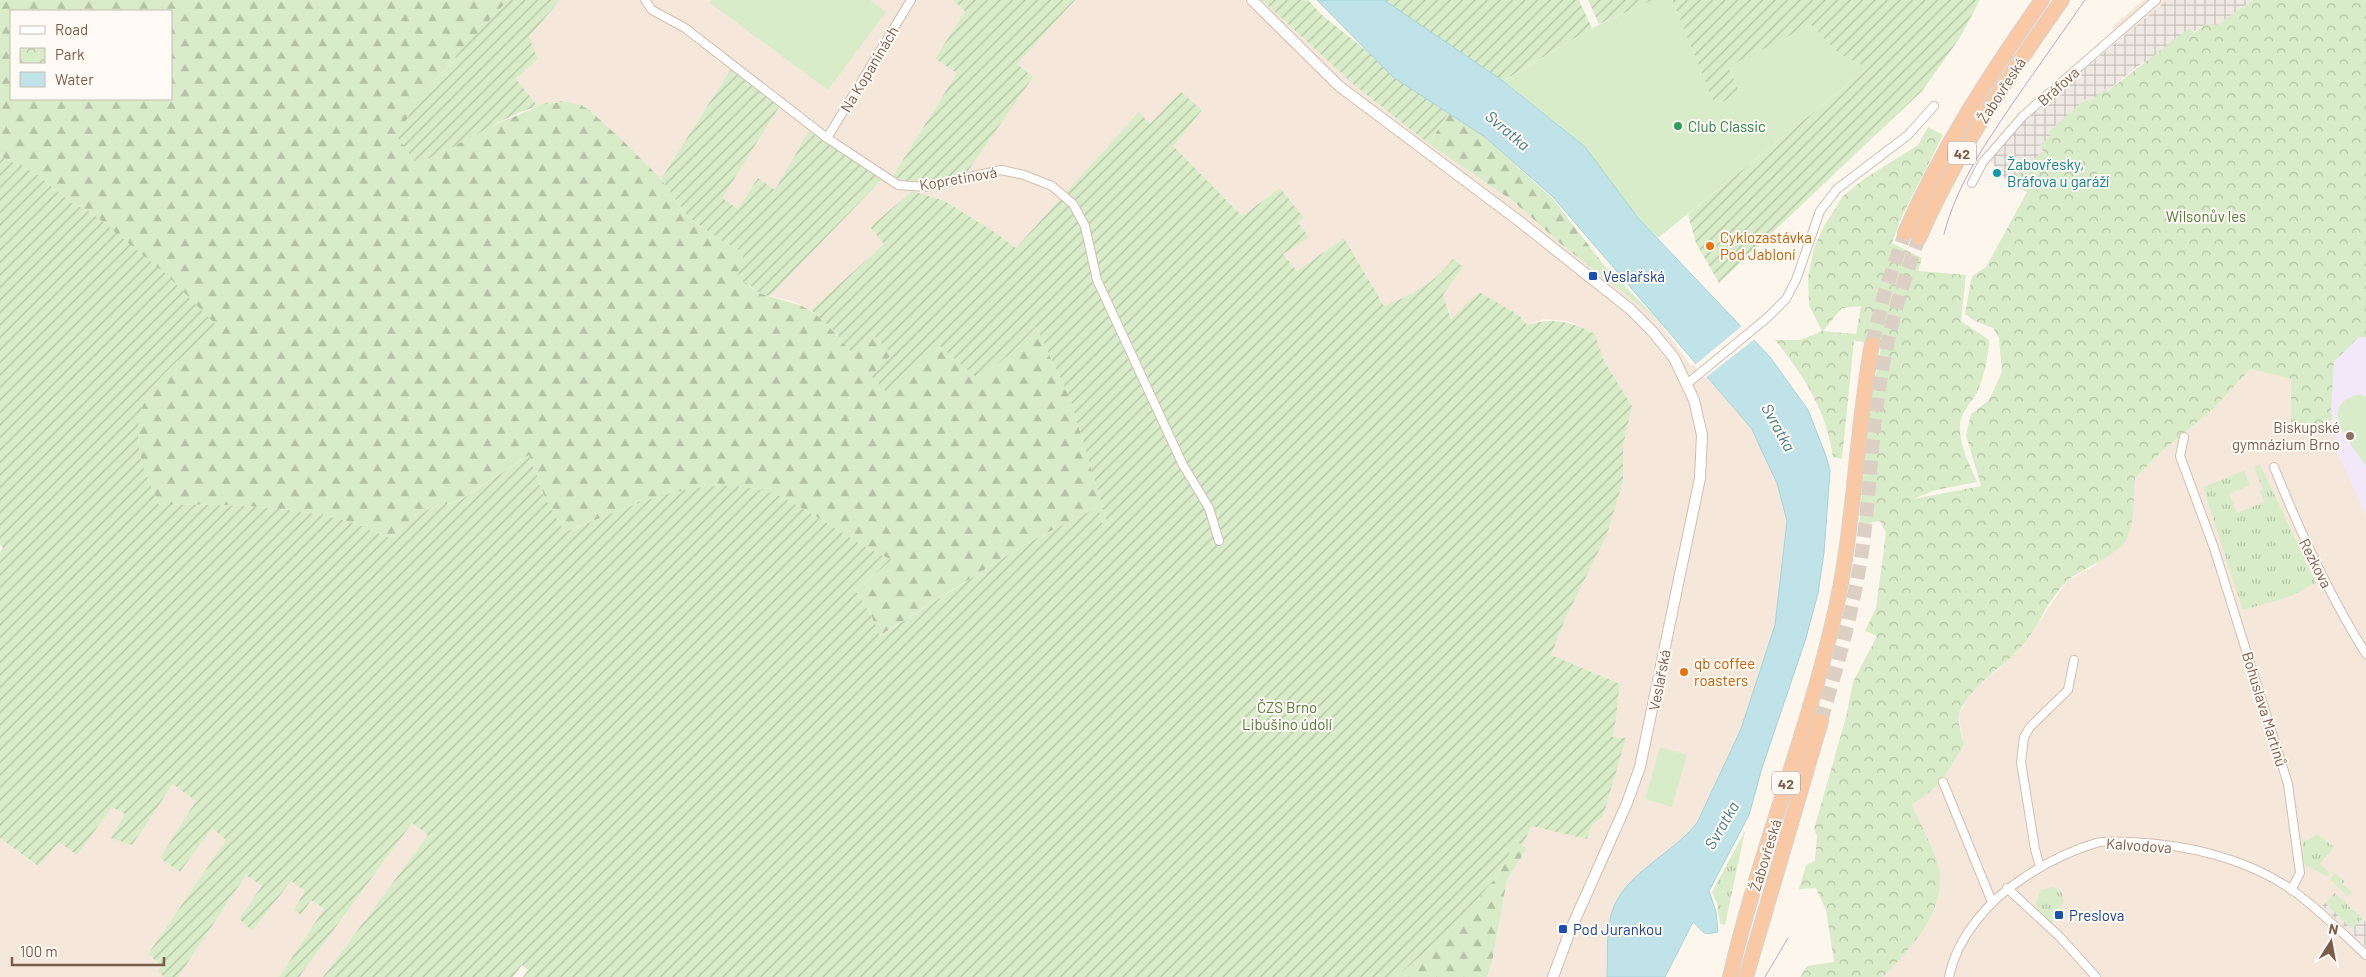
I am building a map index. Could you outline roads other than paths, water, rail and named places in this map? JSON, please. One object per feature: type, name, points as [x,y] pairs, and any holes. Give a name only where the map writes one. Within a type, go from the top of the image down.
[{"type":"highway","name":"Žabovřeská","points":[[1905,233],[1927,182],[1975,99],[2042,0]]},
{"type":"highway","name":"Žabovřeská","points":[[1919,238],[1942,189],[1968,142],[2062,0]]},
{"type":"highway","name":"Žabovřeská","points":[[1730,977],[1746,914],[1827,647],[1850,529],[1858,430],[1872,344]]},
{"type":"highway","name":"Žabovřeská","points":[[1746,977],[1821,721]]},
{"type":"street","name":"Kopretinová","points":[[645,0],[652,10],[685,28],[827,138],[898,185],[926,186],[1001,170],[1024,174],[1052,186],[1073,204],[1085,226],[1097,280],[1183,465],[1209,508],[1219,541]]},
{"type":"street","name":"Na Kopaninách","points":[[827,138],[911,0]]},
{"type":"street","name":"Veslařská","points":[[1252,0],[1339,86],[1630,309],[1652,331],[1674,358],[1688,383],[1699,418],[1702,435],[1702,464],[1648,736],[1628,803],[1570,931],[1553,977]]},
{"type":"street","name":"Bráfova","points":[[1972,183],[1983,162],[2024,116],[2156,0]]},
{"type":"street","points":[[1688,383],[1774,312],[1792,289],[1820,210],[1837,189],[1908,135],[1934,106]]},
{"type":"street","name":"Bohuslava Martinů","points":[[2184,437],[2180,456],[2214,548],[2288,784],[2300,873],[2291,890]]},
{"type":"street","name":"Rezkova","points":[[2274,467],[2296,523],[2324,580],[2366,654]]},
{"type":"street","points":[[2040,867],[2035,849],[2024,782],[2021,749],[2024,737],[2030,727],[2068,690],[2074,660]]},
{"type":"street","points":[[1943,782],[1992,902]]},
{"type":"street","name":"Kalvodova","points":[[1949,977],[1962,945],[1992,902],[2007,888],[2040,867],[2097,843],[2149,843],[2194,850],[2234,861],[2270,877],[2291,890]]},
{"type":"street","points":[[2007,888],[2060,937],[2096,977]]},
{"type":"street","points":[[2291,890],[2313,906],[2366,955]]},
{"type":"water","name":"Svratka","points":[[1317,0],[1384,0],[1503,81],[1585,147],[1638,218],[1770,357],[1808,410],[1826,456],[1830,471],[1824,553],[1818,593],[1806,638],[1762,768],[1749,815],[1709,891],[1716,912],[1718,932],[1705,933],[1693,922],[1665,977],[1607,977],[1609,922],[1617,901],[1636,876],[1675,845],[1697,823],[1741,729],[1775,625],[1787,521],[1777,483],[1752,429],[1553,197],[1485,137],[1393,77]]},
{"type":"tunnel","points":[[1872,344],[1885,291],[1905,233]]},
{"type":"tunnel","points":[[1821,721],[1844,640],[1861,558],[1875,422],[1888,340],[1905,278],[1919,238]]},
{"type":"tram line","points":[[1944,234],[1957,197],[1975,162],[1995,129],[2085,0]]},
{"type":"tram line","points":[[1765,977],[1788,938]]},
{"type":"place","name":"Club Classic","points":[[1678,126]]},
{"type":"place","name":"Žabovřesky, Bráfova u garáží","points":[[1997,173]]},
{"type":"place","name":"Cyklozastávka Pod Jabloní","points":[[1710,246]]},
{"type":"place","name":"Veslařská","points":[[1593,276]]},
{"type":"place","name":"Biskupské gymnázium Brno","points":[[2350,436]]},
{"type":"place","name":"qb coffee roasters","points":[[1684,672]]},
{"type":"place","name":"Preslova","points":[[2059,915]]},
{"type":"place","name":"Pod Jurankou","points":[[1563,929]]},
{"type":"park label","name":"Wilsonův les","points":[[2206,216]]},
{"type":"park label","name":"ČZS Brno Libušino údolí","points":[[1287,716]]}]
